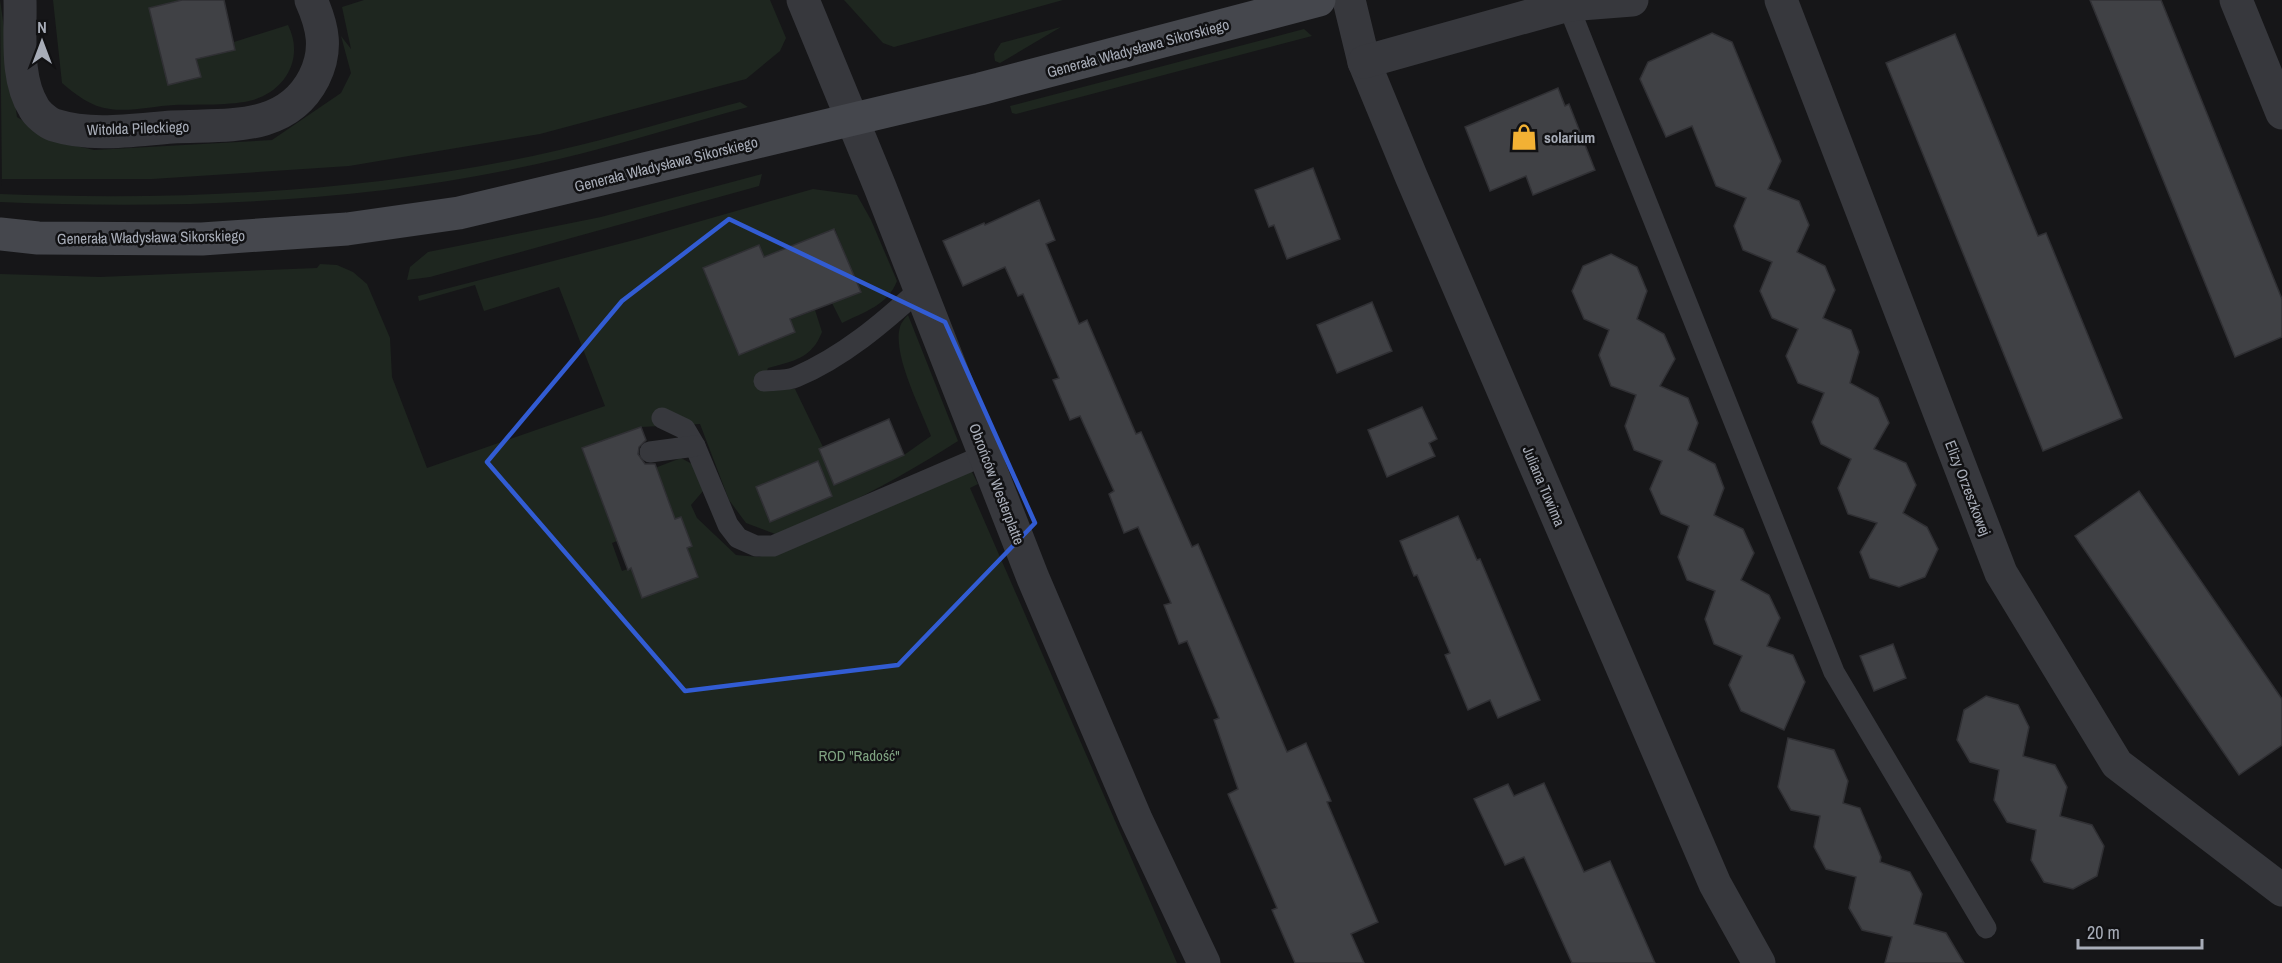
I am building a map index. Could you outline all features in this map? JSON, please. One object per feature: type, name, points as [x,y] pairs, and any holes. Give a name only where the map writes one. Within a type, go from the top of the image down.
[{"type":"main road","name":"Generała Władysława Sikorskiego","points":[[0,234],[38,238],[201,239],[347,229],[459,213],[980,89],[1319,0]]},
{"type":"street","name":"Witolda Pileckiego","points":[[20,0],[21,60],[26,92],[34,109],[51,124],[91,132],[255,122],[286,112],[307,92],[323,56],[324,40],[320,20],[311,0]]},
{"type":"street","name":"Obrońców Westerplatte","points":[[803,0],[920,288],[1033,578],[1136,819],[1204,963]]},
{"type":"street","name":"Juliana Tuwima","points":[[1349,0],[1364,62],[1715,884],[1759,963]]},
{"type":"street","points":[[1364,62],[1568,5],[1632,0]]},
{"type":"street","name":"Elizy Orzeszkowej","points":[[1782,0],[2001,573],[2117,764],[2282,890]]},
{"type":"street","points":[[2236,0],[2282,113]]},
{"type":"lane","points":[[1568,5],[1834,672],[1986,928]]},
{"type":"lane","points":[[764,381],[794,378],[842,352],[870,332],[920,288]]},
{"type":"lane","points":[[662,418],[685,429],[695,446],[728,525],[738,538],[756,546],[773,546],[985,455]]},
{"type":"lane","points":[[650,452],[695,446]]},
{"type":"highlighted area","points":[[729,219],[945,322],[1035,523],[898,665],[685,691],[487,462],[622,301]]},
{"type":"green space","points":[[0,0],[17,117],[55,141],[94,150],[272,140],[341,93],[351,73],[341,36],[351,49],[342,7],[364,0],[770,0],[786,38],[780,51],[746,79],[540,134],[349,166],[152,179],[2,179],[2,186]]},
{"type":"green space","points":[[53,0],[181,0],[149,8],[168,85],[200,77],[196,59],[235,50],[234,42],[288,25],[294,49],[293,60],[289,71],[275,89],[253,100],[126,110],[103,108],[84,99],[62,83]]},
{"type":"green space","points":[[844,0],[1063,0],[894,47],[883,43]]},
{"type":"green space","points":[[1061,27],[1000,63],[995,61],[994,54],[1001,43]]},
{"type":"green space","points":[[1304,29],[1312,36],[1016,114],[1012,113],[1010,106]]},
{"type":"green space","points":[[740,102],[748,107],[583,153],[490,174],[421,185],[281,200],[211,203],[140,205],[0,202],[0,194],[140,196],[210,194],[349,184],[418,176],[555,151]]},
{"type":"green space","points":[[762,174],[759,186],[430,277],[407,280],[410,267],[428,252],[601,217]]},
{"type":"green space","name":"ROD \"Radość\"","points":[[813,189],[857,195],[871,220],[897,281],[888,296],[881,302],[842,323],[832,303],[860,292],[835,229],[764,257],[739,355],[795,332],[790,320],[815,310],[822,332],[818,341],[801,357],[768,368],[761,388],[795,389],[823,447],[819,449],[834,485],[904,455],[931,436],[909,382],[900,352],[900,327],[908,315],[958,441],[869,493],[775,534],[746,523],[729,500],[700,424],[641,427],[582,448],[617,541],[612,543],[622,571],[692,546],[675,519],[665,490],[655,493],[647,471],[681,458],[692,464],[703,491],[691,505],[697,518],[736,555],[759,557],[970,468],[978,484],[970,488],[1177,963],[0,963],[0,274],[100,277],[317,268],[320,264],[337,265],[353,272],[367,284],[390,338],[392,377],[427,468],[605,406],[559,287],[484,311],[475,285],[419,301],[418,296],[638,239]]},
{"type":"building","points":[[182,0],[224,0],[235,50],[196,59],[201,77],[168,85],[149,8]]},
{"type":"building","points":[[2090,0],[2161,0],[2282,299],[2282,337],[2235,357]]},
{"type":"building","points":[[1712,33],[1732,42],[1781,161],[1768,189],[1799,201],[1809,225],[1797,252],[1825,266],[1835,290],[1823,318],[1851,330],[1859,352],[1850,383],[1878,398],[1889,423],[1874,449],[1906,463],[1916,485],[1903,513],[1927,527],[1938,549],[1925,577],[1899,587],[1870,578],[1860,552],[1877,523],[1848,514],[1838,488],[1851,459],[1821,444],[1812,422],[1824,393],[1798,383],[1786,356],[1798,329],[1772,318],[1760,291],[1772,262],[1743,250],[1734,226],[1746,198],[1716,186],[1692,126],[1666,137],[1640,79],[1648,62]]},
{"type":"building","points":[[1955,34],[2038,236],[2046,233],[2122,418],[2043,451],[1886,63]]},
{"type":"building","name":"solarium","points":[[1558,88],[1565,106],[1569,104],[1595,170],[1533,195],[1526,176],[1490,191],[1465,127]]},
{"type":"building","points":[[1313,168],[1340,239],[1287,259],[1274,225],[1269,227],[1255,190]]},
{"type":"building","points":[[1039,200],[1055,240],[1046,244],[1079,324],[1087,320],[1136,434],[1141,432],[1192,547],[1198,544],[1287,752],[1306,743],[1331,801],[1327,802],[1378,922],[1351,934],[1364,963],[1295,963],[1272,910],[1277,908],[1228,794],[1238,789],[1214,720],[1219,718],[1187,641],[1179,644],[1164,605],[1171,603],[1138,527],[1124,533],[1109,494],[1114,491],[1080,416],[1070,420],[1053,380],[1059,378],[1023,294],[1018,296],[1005,267],[963,286],[943,241]]},
{"type":"building","points":[[834,229],[861,292],[790,319],[795,332],[739,355],[703,268],[759,245],[764,257]]},
{"type":"building","points":[[1611,254],[1637,267],[1647,291],[1637,319],[1664,334],[1675,359],[1660,386],[1688,398],[1698,423],[1688,450],[1715,464],[1724,488],[1714,515],[1743,529],[1754,553],[1741,580],[1769,595],[1780,618],[1767,646],[1793,655],[1805,682],[1784,730],[1741,711],[1729,685],[1742,656],[1714,644],[1705,619],[1715,591],[1687,580],[1678,557],[1689,526],[1661,514],[1650,489],[1662,461],[1634,450],[1625,426],[1636,395],[1611,386],[1599,355],[1609,330],[1584,319],[1572,291],[1583,266]]},
{"type":"building","points":[[1372,302],[1392,351],[1337,373],[1317,325]]},
{"type":"building","points":[[1422,407],[1437,439],[1429,443],[1435,456],[1387,477],[1368,430]]},
{"type":"building","points":[[889,419],[904,455],[834,485],[819,449]]},
{"type":"building","points":[[641,427],[646,440],[639,447],[638,454],[645,464],[655,464],[675,519],[681,517],[692,546],[687,548],[698,577],[642,598],[631,568],[628,570],[582,448]]},
{"type":"building","points":[[818,461],[832,496],[770,522],[756,487]]},
{"type":"building","points":[[2139,491],[2282,699],[2282,745],[2239,775],[2075,536]]},
{"type":"building","points":[[1458,516],[1477,560],[1480,559],[1540,700],[1498,718],[1490,700],[1468,710],[1445,655],[1450,653],[1400,541]]},
{"type":"building","points":[[1893,644],[1906,678],[1874,691],[1860,656]]},
{"type":"building","points":[[1986,696],[2018,705],[2029,727],[2023,756],[2055,765],[2067,787],[2060,816],[2092,825],[2104,846],[2097,876],[2073,889],[2044,882],[2031,860],[2036,830],[2007,822],[1994,800],[1999,770],[1970,762],[1957,740],[1964,710]]},
{"type":"building","points":[[1788,738],[1834,750],[1848,781],[1843,803],[1860,808],[1881,857],[1880,862],[1910,872],[1922,894],[1914,924],[1946,933],[1964,963],[1885,963],[1892,937],[1862,930],[1849,908],[1856,877],[1826,869],[1814,847],[1820,816],[1791,810],[1778,787]]},
{"type":"building","points":[[1544,783],[1584,872],[1610,861],[1655,963],[1572,963],[1524,857],[1505,865],[1474,799],[1508,784],[1514,796]]},
{"type":"place","name":"solarium","points":[[1524,137]]}]
